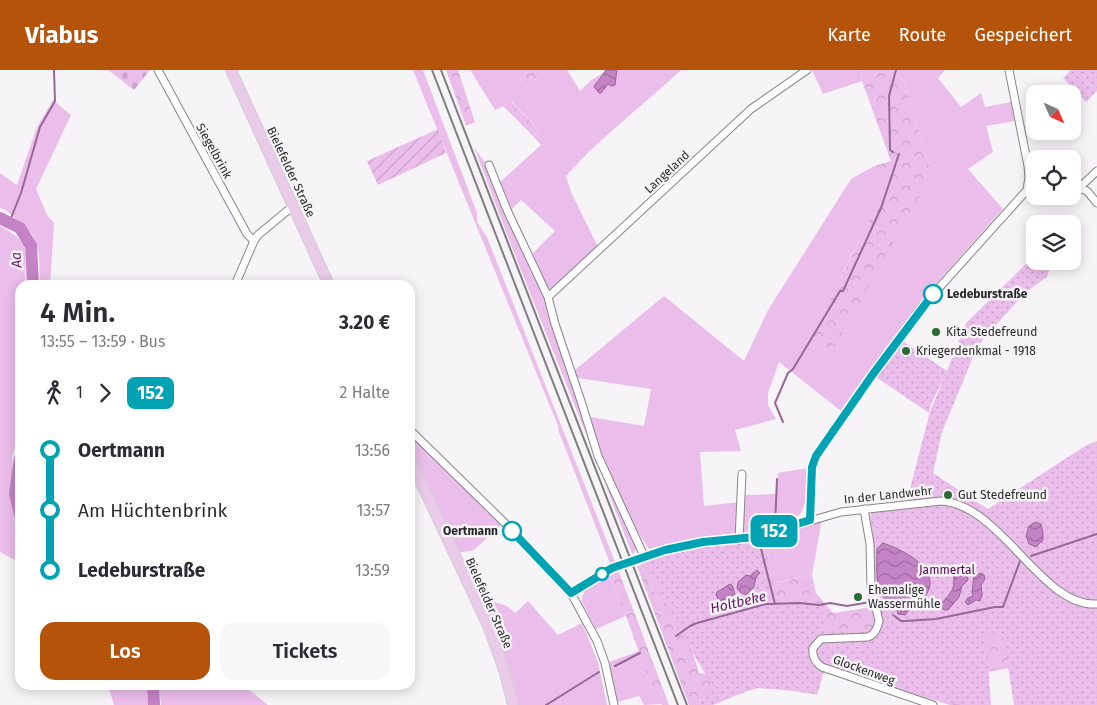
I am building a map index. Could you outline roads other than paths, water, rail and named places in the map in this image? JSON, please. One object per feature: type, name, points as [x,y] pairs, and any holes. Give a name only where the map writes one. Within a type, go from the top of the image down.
[{"type":"main road","name":"Bielefelder Straße","points":[[230,70],[327,280]]},
{"type":"main road","name":"Bielefelder Straße","points":[[415,470],[489,628],[505,673],[513,705]]},
{"type":"street","name":"Siegelbrink","points":[[158,70],[247,234],[254,240]]},
{"type":"street","name":"Langeland","points":[[548,297],[751,109],[807,70]]},
{"type":"street","points":[[1009,70],[1026,150]]},
{"type":"street","points":[[489,165],[507,210],[548,297],[598,456],[644,556]]},
{"type":"street","points":[[1081,183],[1097,171]]},
{"type":"street","points":[[1081,189],[1086,191],[1097,204]]},
{"type":"street","points":[[810,520],[812,467],[816,456],[920,309],[1026,190]]},
{"type":"street","points":[[238,280],[254,240],[293,206]]},
{"type":"street","points":[[415,435],[512,530],[571,593],[598,641],[614,705]]},
{"type":"street","points":[[739,540],[742,474]]},
{"type":"street","name":"In der Landwehr","points":[[571,593],[612,568],[665,550],[703,542],[739,540],[841,512],[952,501],[978,514],[1057,588],[1081,602],[1097,604]]},
{"type":"street","name":"Glockenweg","points":[[864,509],[870,544],[870,574],[878,626],[874,633],[868,637],[822,639],[814,644],[813,656],[822,667],[920,703],[933,705]]},
{"type":"water","points":[[606,70],[617,70],[615,85],[611,86],[608,84],[599,93],[594,87]]},
{"type":"water","points":[[1036,522],[1041,524],[1043,540],[1036,547],[1029,544],[1026,536],[1029,526]]},
{"type":"water","points":[[883,543],[911,556],[926,570],[930,579],[929,588],[924,598],[905,615],[898,614],[879,588],[877,549]]},
{"type":"water","points":[[757,570],[760,573],[756,577],[754,587],[746,595],[740,592],[737,588],[738,582],[746,575],[750,576]]},
{"type":"water","points":[[960,570],[967,574],[968,580],[962,586],[959,597],[948,610],[944,610],[940,605],[953,589],[954,574]]},
{"type":"water","points":[[980,573],[984,575],[985,579],[981,585],[982,595],[980,601],[976,600],[968,605],[965,602],[973,596],[974,577]]},
{"type":"water","points":[[730,584],[735,594],[721,602],[719,601],[716,595],[717,592]]},
{"type":"waterway","points":[[9,223],[21,193],[40,127],[55,101],[54,70]]},
{"type":"waterway","points":[[893,152],[890,150],[889,96],[896,70]]},
{"type":"waterway","points":[[783,422],[775,403],[788,373],[793,369],[840,291],[843,291],[881,208],[899,154]]},
{"type":"waterway","name":"Aa","points":[[0,218],[20,228],[31,246],[33,280]]},
{"type":"waterway","points":[[757,531],[775,526],[777,479]]},
{"type":"waterway","name":"Holtbeke","points":[[1031,556],[1097,534]]},
{"type":"waterway","points":[[759,541],[775,604]]},
{"type":"waterway","name":"Holtbeke","points":[[893,615],[901,621],[936,619],[1003,607],[1020,561]]},
{"type":"waterway","name":"Holtbeke","points":[[676,636],[697,623],[766,604],[800,603],[819,605],[830,603],[847,606],[870,602]]},
{"type":"waterway","name":"Holtbeke","points":[[615,666],[640,653]]},
{"type":"waterway","name":"Holtbeke","points":[[546,705],[599,672]]},
{"type":"waterway","name":"Aa","points":[[153,690],[154,705]]},
{"type":"railway","points":[[432,70],[678,705]]},
{"type":"railway","points":[[441,70],[687,705]]},
{"type":"place","name":"Ledeburstraße","points":[[933,294]]},
{"type":"place","name":"Kita Stedefreund","points":[[936,332]]},
{"type":"place","name":"Kriegerdenkmal - 1918","points":[[906,351]]},
{"type":"place","name":"Gut Stedefreund","points":[[948,495]]},
{"type":"place","name":"Oertmann","points":[[512,531]]},
{"type":"place","name":"Ehemalige Wassermühle","points":[[858,597]]},
{"type":"park label","name":"Jammertal","points":[[947,570]]}]
